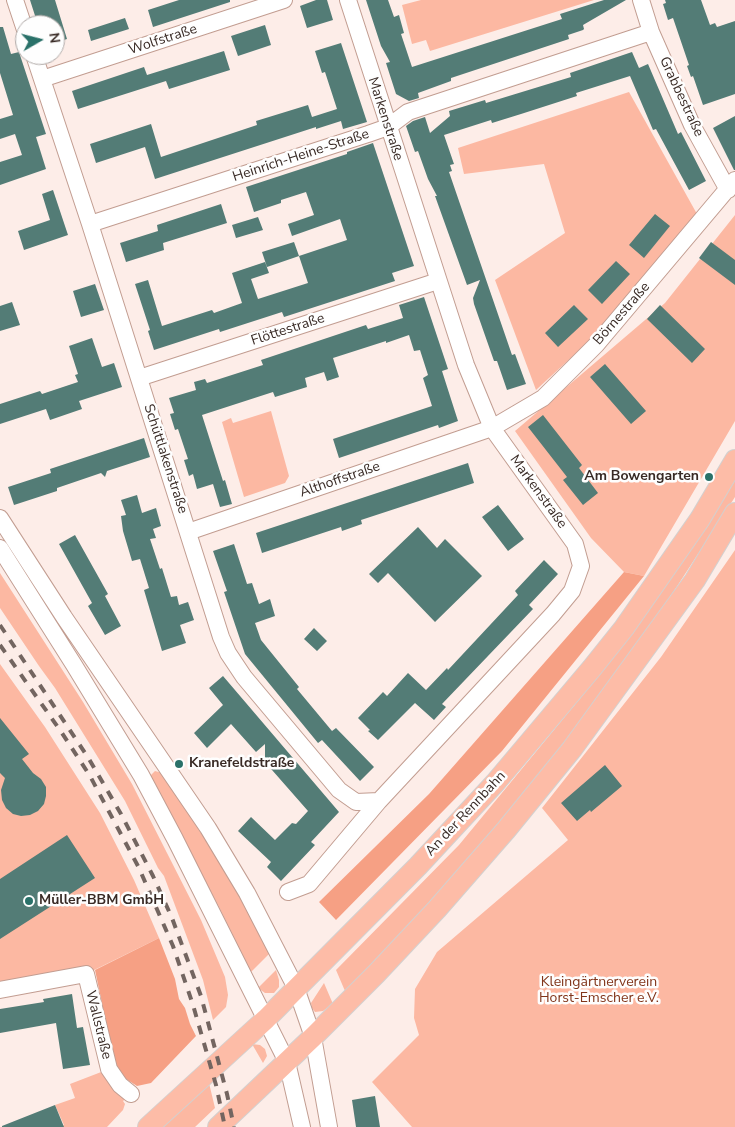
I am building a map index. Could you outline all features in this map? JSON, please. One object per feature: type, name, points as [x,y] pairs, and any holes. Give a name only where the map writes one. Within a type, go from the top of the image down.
[{"type":"main road","name":"An der Rennbahn","points":[[148,1127],[266,1018],[451,832],[495,783],[624,628],[700,519],[735,460]]},
{"type":"main road","points":[[218,1127],[313,1037],[437,909],[540,789],[572,749],[695,580],[735,513]]},
{"type":"street","points":[[14,0],[20,15]]},
{"type":"street","name":"Wolfstraße","points":[[42,79],[284,0]]},
{"type":"street","name":"Markenstraße","points":[[288,892],[308,884],[379,800],[553,614],[572,591],[581,566],[576,544],[492,428],[466,365],[348,0]]},
{"type":"street","name":"Grabbestraße","points":[[641,0],[651,32],[692,125],[731,185]]},
{"type":"street","name":"Heinrich-Heine-Straße","points":[[90,224],[388,127],[408,112],[651,32]]},
{"type":"street","name":"Schüttlakenstraße","points":[[37,65],[90,224],[221,637],[228,653],[244,677],[339,790],[356,802],[379,800]]},
{"type":"street","name":"Börnestraße","points":[[492,428],[543,398],[596,345],[731,185]]},
{"type":"street","name":"Flöttestraße","points":[[139,378],[438,281]]},
{"type":"street","name":"Althoffstraße","points":[[188,532],[492,428]]},
{"type":"street","points":[[0,518],[64,617],[228,859],[296,988],[313,1037],[329,1127]]},
{"type":"street","points":[[0,548],[141,775],[175,839],[287,1062],[302,1127]]},
{"type":"street","name":"Wallstraße","points":[[0,990],[86,974],[109,1069],[120,1085],[131,1094]]},
{"type":"green space","points":[[421,0],[594,0],[430,51],[426,40],[412,44],[402,5]]},
{"type":"green space","points":[[629,92],[697,214],[599,332],[536,390],[495,280],[565,233],[544,164],[464,174],[458,148]]},
{"type":"green space","points":[[735,215],[735,421],[644,576],[624,572],[591,538],[515,431],[665,303]]},
{"type":"green space","points":[[271,411],[289,476],[285,483],[244,497],[222,422],[231,418],[233,423]]},
{"type":"green space","points":[[735,477],[735,497],[676,588],[600,698],[517,804],[452,879],[400,936],[345,991],[336,970],[459,845],[586,691]]},
{"type":"green space","name":"Kleingärtnerverein Horst-Emscher e.V.","points":[[735,550],[735,1127],[412,1127],[372,1082],[419,1035],[414,1018],[415,989],[437,952],[568,840],[542,808],[661,657]]},
{"type":"green space","points":[[0,573],[83,702],[132,784],[201,920],[225,977],[228,995],[226,1007],[213,1020],[203,980],[164,876],[158,868],[125,801],[55,688],[0,608]]},
{"type":"green space","points":[[0,664],[45,727],[100,813],[134,880],[159,938],[86,974],[0,990]]},
{"type":"green space","points":[[155,771],[162,773],[207,842],[242,901],[269,954],[251,972],[218,905],[151,779],[151,775]]},
{"type":"green space","points":[[276,970],[279,987],[274,993],[265,993],[258,988]]},
{"type":"green space","points":[[324,983],[333,1004],[323,1011],[315,1012],[311,1003]]},
{"type":"green space","points":[[252,1044],[260,1045],[265,1049],[267,1056],[263,1063]]},
{"type":"green space","points":[[109,1069],[131,1094],[123,1101],[125,1104],[123,1110],[107,1127],[60,1127],[64,1125],[55,1105],[75,1098],[70,1084]]},
{"type":"green space","points":[[209,1083],[215,1108],[195,1127],[161,1127]]},
{"type":"shaded area","points":[[624,572],[644,576],[502,751],[336,920],[319,902],[429,794]]},
{"type":"shaded area","points":[[159,938],[175,979],[179,999],[185,1008],[196,1036],[151,1083],[137,1086],[123,1077],[117,1069],[95,970]]},
{"type":"building","points":[[30,0],[55,0],[60,15],[35,15]]},
{"type":"building","points":[[179,0],[230,0],[230,2],[153,27],[148,10]]},
{"type":"building","points":[[316,0],[327,0],[333,20],[307,28],[300,6]]},
{"type":"building","points":[[366,0],[388,0],[394,17],[399,15],[404,33],[401,34],[412,67],[562,19],[560,14],[604,0],[626,0],[583,25],[583,30],[568,35],[569,39],[451,78],[451,81],[418,93],[419,98],[409,101],[396,94],[386,63],[390,62],[381,46]]},
{"type":"building","points":[[665,0],[701,0],[710,25],[715,23],[717,27],[735,21],[735,94],[703,105],[693,76],[691,77],[687,66],[689,65],[673,18],[668,20],[663,4],[666,3]]},
{"type":"building","points":[[125,18],[129,29],[91,41],[88,30]]},
{"type":"building","points":[[265,25],[271,45],[238,56],[231,36]]},
{"type":"building","points":[[0,27],[3,27],[11,54],[15,53],[15,65],[23,65],[46,134],[36,137],[46,169],[0,185],[0,162],[22,155],[15,134],[0,139],[0,119],[13,115],[0,73]]},
{"type":"building","points":[[341,43],[367,122],[343,129],[341,121],[316,129],[316,127],[155,179],[145,147],[96,163],[90,144],[151,124],[161,157],[257,125],[256,121],[308,105],[312,117],[337,109],[325,72],[322,73],[315,51]]},
{"type":"building","points":[[224,51],[230,70],[169,89],[166,81],[78,109],[72,91],[144,67],[147,75]]},
{"type":"building","points":[[632,52],[639,68],[648,64],[678,134],[681,132],[706,181],[689,190],[656,129],[653,130],[630,76],[576,93],[577,96],[521,114],[492,123],[491,120],[444,135],[454,164],[450,165],[452,171],[449,172],[512,355],[515,354],[526,384],[507,390],[497,361],[494,361],[474,304],[473,298],[480,280],[467,285],[435,196],[437,196],[428,179],[418,151],[415,152],[406,126],[413,121],[425,117],[430,133],[450,116],[449,111],[485,100],[486,103],[571,77],[570,73]]},
{"type":"building","points":[[735,116],[735,170],[734,170],[713,128]]},
{"type":"building","points":[[373,143],[414,266],[392,273],[395,281],[284,317],[282,312],[220,332],[219,329],[154,350],[148,331],[150,330],[135,284],[148,280],[162,326],[212,310],[214,313],[242,303],[232,273],[265,262],[269,273],[251,279],[258,299],[308,283],[299,256],[347,240],[340,219],[292,236],[288,224],[314,215],[306,192],[281,200],[281,203],[254,212],[246,187],[347,154],[347,152]]},
{"type":"building","points":[[53,190],[68,235],[24,250],[18,231],[50,220],[42,194]]},
{"type":"building","points":[[221,204],[227,223],[163,243],[164,250],[126,262],[120,243],[158,231],[157,225]]},
{"type":"building","points":[[655,214],[670,226],[644,258],[629,245]]},
{"type":"building","points":[[258,217],[263,230],[236,238],[232,225]]},
{"type":"building","points":[[294,242],[299,256],[267,267],[262,252]]},
{"type":"building","points":[[711,242],[735,260],[735,285],[699,258]]},
{"type":"building","points":[[616,261],[630,274],[602,304],[588,290]]},
{"type":"building","points":[[95,284],[104,310],[81,317],[73,291]]},
{"type":"building","points":[[424,297],[448,369],[442,371],[458,421],[439,428],[438,425],[339,458],[333,439],[432,406],[423,378],[428,375],[420,350],[414,351],[409,335],[333,358],[339,377],[327,381],[324,372],[305,378],[307,387],[275,397],[273,392],[202,415],[232,504],[220,507],[213,484],[197,489],[193,474],[189,476],[184,460],[188,459],[178,429],[175,430],[170,414],[174,413],[169,398],[196,390],[194,382],[205,379],[207,383],[263,365],[261,360],[366,325],[368,329],[403,318],[399,305]]},
{"type":"building","points":[[12,302],[20,325],[0,331],[0,306]]},
{"type":"building","points":[[574,305],[588,319],[558,347],[545,333]]},
{"type":"building","points":[[660,305],[705,349],[692,363],[647,319]]},
{"type":"building","points":[[92,338],[102,367],[114,363],[122,387],[79,401],[82,409],[50,420],[46,409],[0,424],[0,404],[40,391],[42,394],[78,382],[75,375],[78,374],[69,346]]},
{"type":"building","points":[[605,364],[646,411],[631,424],[590,377]]},
{"type":"building","points":[[543,415],[582,465],[579,468],[598,493],[583,505],[563,480],[567,477],[528,427]]},
{"type":"building","points":[[144,438],[150,457],[107,471],[105,477],[101,473],[57,488],[57,491],[14,505],[8,487],[51,473],[50,469]]},
{"type":"building","points":[[468,463],[474,483],[361,520],[362,524],[342,531],[341,527],[262,553],[256,533]]},
{"type":"building","points":[[137,495],[142,513],[156,508],[161,526],[153,529],[156,538],[150,539],[160,569],[162,568],[171,597],[177,596],[179,605],[188,602],[194,620],[180,625],[186,643],[162,651],[144,590],[149,588],[140,559],[132,561],[123,531],[121,516],[126,515],[121,500]]},
{"type":"building","points":[[498,505],[524,539],[508,551],[482,517]]},
{"type":"building","points":[[418,527],[437,548],[445,539],[482,576],[435,622],[388,573],[378,583],[369,574]]},
{"type":"building","points":[[75,535],[108,594],[105,596],[121,626],[105,635],[88,606],[92,603],[59,544]]},
{"type":"building","points":[[234,544],[247,584],[252,583],[259,604],[270,599],[275,616],[255,623],[261,640],[299,687],[297,689],[332,731],[336,728],[374,767],[360,781],[322,740],[318,743],[245,654],[224,592],[227,591],[213,551]]},
{"type":"building","points":[[544,560],[558,574],[529,605],[533,609],[442,704],[446,707],[434,720],[415,703],[378,740],[368,731],[370,730],[358,718],[383,692],[387,696],[408,673],[426,690],[447,668],[448,670],[518,595],[515,591]]},
{"type":"building","points":[[314,628],[327,641],[317,651],[304,639]]},
{"type":"building","points":[[223,676],[339,812],[311,842],[315,845],[281,881],[267,867],[271,862],[238,831],[251,817],[275,840],[292,823],[296,824],[308,811],[265,762],[265,744],[256,752],[231,724],[207,748],[194,733],[223,705],[209,688]]},
{"type":"building","points":[[0,718],[29,754],[22,759],[46,787],[44,804],[38,811],[30,815],[21,816],[13,814],[6,808],[2,800],[1,790],[5,778],[0,773]]},
{"type":"building","points":[[605,765],[622,786],[577,821],[561,803]]},
{"type":"building","name":"Müller-BBM GmbH","points":[[67,835],[95,878],[0,939],[0,879]]},
{"type":"building","points":[[72,994],[77,1028],[83,1027],[90,1065],[63,1069],[56,1023],[0,1033],[0,1009],[44,1002],[43,999]]},
{"type":"building","points":[[375,1096],[380,1127],[356,1127],[352,1100]]},
{"type":"building","points":[[55,1105],[64,1127],[2,1127],[2,1126]]},
{"type":"railway","points":[[0,625],[89,759],[121,814],[153,876],[172,918],[201,996],[234,1127]]},
{"type":"railway","points":[[0,645],[90,776],[139,868],[173,946],[193,1005],[216,1085],[225,1127]]},
{"type":"place","name":"Am Bowengarten","points":[[709,477]]},
{"type":"place","name":"Kranefeldstraße","points":[[179,764]]},
{"type":"place","name":"Müller-BBM GmbH","points":[[29,901]]}]
